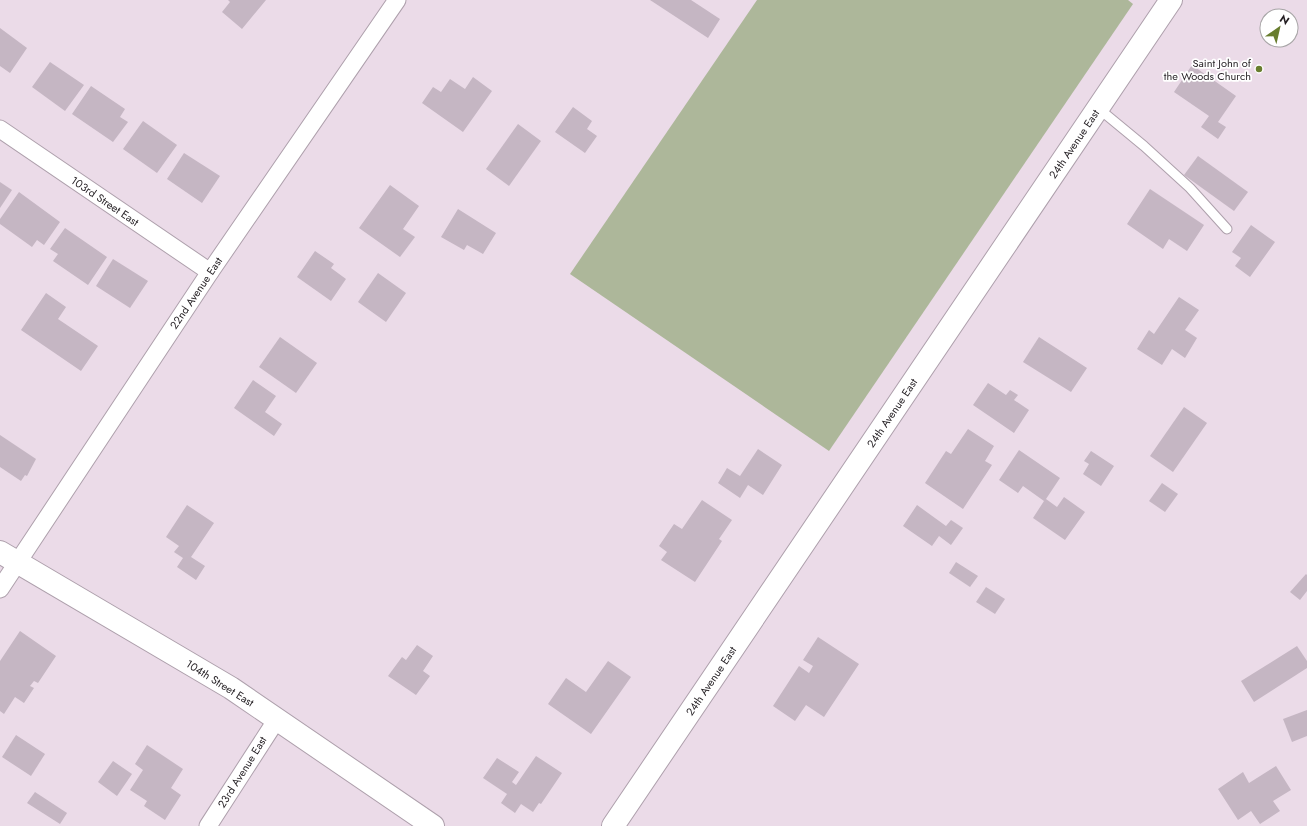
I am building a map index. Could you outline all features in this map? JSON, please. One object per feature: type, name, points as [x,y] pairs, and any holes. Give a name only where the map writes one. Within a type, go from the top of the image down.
[{"type":"street","name":"22nd Avenue East","points":[[0,589],[9,558],[210,272],[397,0]]},
{"type":"street","name":"24th Avenue East","points":[[613,826],[1171,0]]},
{"type":"street","name":"103rd Street East","points":[[0,129],[210,272]]},
{"type":"street","name":"104th Street East","points":[[9,558],[231,688],[433,826]]},
{"type":"street","name":"23rd Avenue East","points":[[208,826],[276,719]]},
{"type":"lane","points":[[1098,108],[1144,146],[1190,188],[1227,229]]},
{"type":"green space","points":[[757,0],[1128,0],[1133,4],[829,451],[570,274]]},
{"type":"building","points":[[228,0],[266,0],[242,29],[222,12],[230,2]]},
{"type":"building","points":[[650,0],[691,0],[720,19],[708,38]]},
{"type":"building","points":[[0,28],[27,48],[10,73],[0,66]]},
{"type":"building","points":[[50,62],[84,85],[65,111],[32,87]]},
{"type":"building","points":[[1192,65],[1236,96],[1218,122],[1226,127],[1218,139],[1201,127],[1209,116],[1174,92]]},
{"type":"building","points":[[473,77],[492,91],[463,132],[422,103],[433,87],[441,92],[450,79],[465,89]]},
{"type":"building","points":[[91,86],[125,109],[120,117],[128,122],[113,142],[72,114]]},
{"type":"building","points":[[573,107],[592,121],[587,129],[597,136],[585,153],[555,132]]},
{"type":"building","points":[[143,121],[177,145],[157,173],[123,149]]},
{"type":"building","points":[[518,124],[541,141],[509,186],[486,169]]},
{"type":"building","points":[[184,153],[220,176],[202,203],[167,179]]},
{"type":"building","points":[[1198,156],[1248,192],[1234,211],[1184,175]]},
{"type":"building","points":[[0,182],[12,190],[0,208]]},
{"type":"building","points":[[390,185],[419,206],[403,229],[415,237],[400,257],[359,228]]},
{"type":"building","points":[[1150,189],[1204,225],[1187,251],[1169,239],[1163,249],[1127,224]]},
{"type":"building","points":[[19,192],[60,222],[44,245],[37,240],[32,247],[0,224],[0,219]]},
{"type":"building","points":[[458,209],[496,233],[483,254],[467,245],[464,250],[441,237]]},
{"type":"building","points":[[1251,225],[1275,242],[1250,277],[1235,266],[1241,258],[1232,252]]},
{"type":"building","points":[[65,228],[107,257],[88,285],[53,261],[58,254],[50,249]]},
{"type":"building","points":[[315,251],[334,264],[331,268],[346,279],[331,301],[297,277]]},
{"type":"building","points":[[113,259],[148,281],[130,308],[96,286]]},
{"type":"building","points":[[378,273],[406,293],[386,322],[358,302]]},
{"type":"building","points":[[46,293],[66,307],[58,319],[98,346],[81,371],[21,330]]},
{"type":"building","points":[[1179,297],[1199,310],[1185,330],[1197,338],[1185,358],[1172,349],[1162,365],[1137,349],[1149,330],[1154,334]]},
{"type":"building","points":[[280,337],[317,363],[296,393],[259,367]]},
{"type":"building","points":[[1039,337],[1087,368],[1071,392],[1023,362]]},
{"type":"building","points":[[253,380],[276,396],[265,412],[282,424],[274,436],[234,408]]},
{"type":"building","points":[[988,383],[1006,395],[1010,390],[1018,395],[1014,400],[1029,410],[1014,433],[973,405]]},
{"type":"building","points":[[1184,407],[1207,423],[1173,472],[1150,456]]},
{"type":"building","points":[[968,429],[994,446],[985,461],[992,465],[963,509],[925,483],[946,451],[951,454]]},
{"type":"building","points":[[0,435],[36,459],[27,476],[25,475],[21,481],[0,467]]},
{"type":"building","points":[[758,449],[782,465],[763,495],[748,485],[740,498],[718,483],[727,468],[740,476]]},
{"type":"building","points":[[1019,450],[1060,478],[1046,499],[1057,507],[1064,497],[1085,512],[1065,540],[1033,518],[1044,501],[1023,486],[1018,493],[999,480]]},
{"type":"building","points":[[1091,451],[1114,466],[1101,486],[1083,474],[1089,464],[1084,461]]},
{"type":"building","points":[[1162,483],[1178,494],[1165,512],[1149,501]]},
{"type":"building","points":[[702,500],[732,520],[719,539],[722,541],[695,582],[661,560],[667,552],[659,546],[674,524],[682,529]]},
{"type":"building","points":[[187,505],[214,523],[191,557],[205,566],[196,580],[177,567],[183,558],[174,552],[179,546],[166,537]]},
{"type":"building","points":[[917,505],[946,526],[951,520],[963,528],[951,545],[939,536],[932,546],[903,526]]},
{"type":"building","points":[[956,562],[978,576],[970,587],[949,573]]},
{"type":"building","points":[[1306,574],[1307,591],[1300,600],[1290,592]]},
{"type":"building","points":[[986,587],[1005,599],[995,614],[976,602]]},
{"type":"building","points":[[20,631],[56,656],[38,683],[34,681],[30,686],[34,688],[24,703],[15,697],[4,714],[0,711],[0,661]]},
{"type":"building","points":[[818,637],[859,664],[824,717],[806,705],[795,721],[773,706],[799,666],[809,673],[813,666],[803,660]]},
{"type":"building","points":[[417,645],[433,656],[423,671],[430,676],[416,695],[388,676],[402,657],[406,660]]},
{"type":"building","points":[[1297,646],[1307,661],[1307,668],[1254,702],[1241,681]]},
{"type":"building","points":[[608,661],[631,677],[591,734],[548,704],[566,678],[586,692]]},
{"type":"building","points":[[1307,710],[1307,736],[1292,742],[1283,719]]},
{"type":"building","points":[[16,735],[45,754],[31,776],[2,757]]},
{"type":"building","points":[[147,745],[183,769],[171,788],[181,795],[165,820],[144,806],[147,801],[130,790],[143,770],[135,764]]},
{"type":"building","points":[[536,756],[562,773],[541,804],[539,803],[533,812],[521,804],[515,813],[501,803],[507,794],[483,778],[497,758],[519,772],[512,782],[516,785]]},
{"type":"building","points":[[113,761],[132,774],[117,796],[98,782]]},
{"type":"building","points":[[1276,766],[1291,790],[1273,801],[1280,811],[1260,824],[1251,811],[1238,820],[1218,789],[1243,772],[1249,783]]},
{"type":"building","points":[[35,792],[67,813],[60,824],[27,803]]},
{"type":"place","name":"Saint John of the Woods Church","points":[[1259,69]]}]
